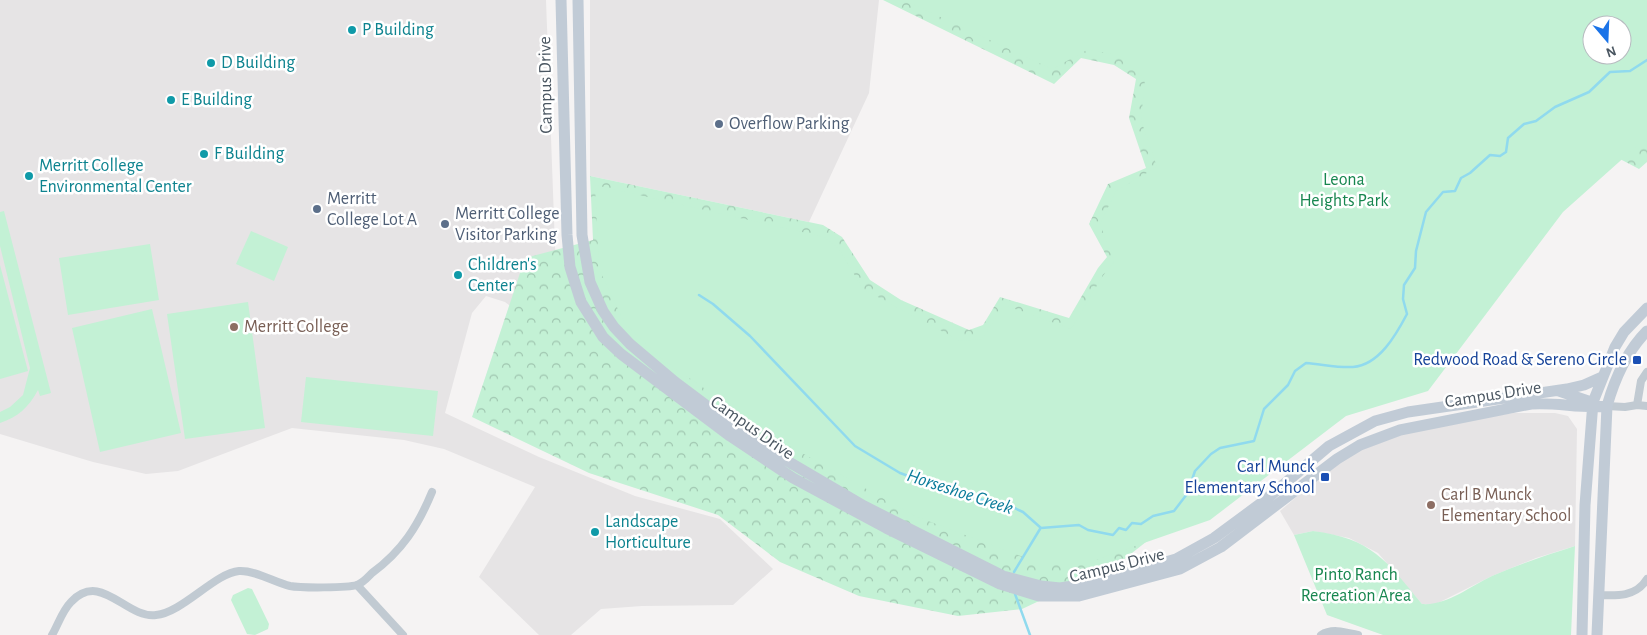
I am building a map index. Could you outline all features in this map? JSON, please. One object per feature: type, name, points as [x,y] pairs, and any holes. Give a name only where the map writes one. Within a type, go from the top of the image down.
[{"type":"street","name":"Campus Drive","points":[[561,0],[567,235],[570,267],[581,302],[598,330],[621,354],[730,436],[793,478],[886,528],[967,563],[1021,582],[1079,591],[1180,569],[1221,547],[1337,459],[1377,437],[1410,428],[1531,404],[1607,406]]},
{"type":"street","name":"Campus Drive","points":[[578,0],[582,235],[590,282],[610,322],[630,344],[755,442],[838,492],[967,563]]},
{"type":"street","points":[[1582,635],[1586,505],[1592,405],[1602,376],[1624,332],[1647,308]]},
{"type":"street","points":[[1598,635],[1598,595],[1607,406],[1618,373],[1628,354],[1647,331]]},
{"type":"street","points":[[1637,404],[1642,381],[1647,372]]},
{"type":"street","points":[[1554,390],[1584,385],[1602,376]]},
{"type":"street","name":"Campus Drive","points":[[1079,591],[1176,559],[1194,551],[1264,502],[1329,446],[1375,421],[1408,412],[1554,390],[1592,405]]},
{"type":"street","points":[[1607,406],[1625,407],[1637,404],[1647,406]]},
{"type":"street","points":[[52,635],[70,602],[87,592],[108,594],[138,614],[156,616],[169,611],[228,575],[239,571],[291,586],[357,585],[383,565],[406,542],[422,517],[432,492]]},
{"type":"street","points":[[1598,595],[1630,594],[1643,586],[1647,579]]},
{"type":"street","points":[[357,585],[403,635]]},
{"type":"street","points":[[1321,635],[1327,631],[1338,631],[1358,635]]},
{"type":"shaded area","name":"Merritt College","points":[[0,0],[546,0],[555,247],[560,286],[623,390],[505,302],[486,296],[472,313],[445,413],[539,457],[635,496],[720,519],[773,569],[733,605],[642,606],[601,609],[571,635],[539,635],[479,577],[535,487],[444,449],[404,440],[292,428],[178,471],[146,474],[93,462],[0,434]]},
{"type":"shaded area","name":"Overflow Parking","points":[[590,0],[879,0],[869,93],[809,222],[590,176]]},
{"type":"shaded area","name":"Carl B Munck Elementary School","points":[[1514,413],[1555,413],[1568,416],[1577,429],[1575,546],[1536,558],[1492,576],[1434,605],[1422,604],[1378,553],[1349,538],[1313,531],[1294,535],[1280,511],[1329,469],[1370,442],[1416,427]]},
{"type":"green space","name":"Leona Heights Park","points":[[883,0],[1647,0],[1647,162],[1639,169],[1582,139],[1226,479],[1118,564],[1022,609],[958,616],[859,596],[780,562],[718,515],[589,473],[472,417],[525,258],[593,240],[590,176],[823,225],[842,237],[870,280],[901,300],[969,330],[983,325],[1000,297],[1069,318],[1098,268],[1107,257],[1089,224],[1108,184],[1146,168],[1129,118],[1136,79],[1114,65],[1081,58],[1054,84]]},
{"type":"green space","name":"Leona Heights Park","points":[[904,0],[1647,0],[1647,137],[1563,212],[1428,391],[1346,416],[1210,520],[1095,560],[1031,560],[915,516],[784,443],[666,362],[625,324],[599,269],[595,185],[824,237],[839,249],[863,289],[960,341],[982,339],[1004,305],[1071,329],[1102,277],[1114,262],[1100,224],[1116,191],[1157,167],[1141,120],[1145,79],[1119,55],[1087,50],[1052,69]]},
{"type":"green space","points":[[4,211],[51,393],[40,396],[38,390],[22,411],[0,423],[0,412],[10,407],[23,395],[30,368],[0,246],[0,212]]},
{"type":"green space","points":[[251,231],[288,247],[274,281],[236,264]]},
{"type":"green space","points":[[150,244],[159,300],[68,315],[59,258]]},
{"type":"green space","points":[[0,265],[28,371],[0,379]]},
{"type":"green space","points":[[248,302],[265,428],[185,439],[167,314]]},
{"type":"green space","points":[[152,309],[181,433],[100,452],[72,328]]},
{"type":"green space","points":[[306,377],[438,391],[433,436],[301,422]]},
{"type":"green space","name":"Pinto Ranch Recreation Area","points":[[1313,531],[1350,539],[1376,554],[1398,575],[1422,604],[1431,604],[1449,599],[1502,572],[1575,546],[1571,635],[1383,635],[1327,615],[1294,535]]},
{"type":"green space","points":[[248,588],[252,589],[269,624],[268,629],[255,635],[247,634],[231,600],[233,595]]},
{"type":"waterway","name":"Horseshoe Creek","points":[[699,295],[713,304],[750,336],[855,446],[900,473],[962,495],[1010,506],[1023,512],[1041,528],[1079,525],[1088,530],[1113,535],[1119,528],[1126,530],[1132,523],[1141,524],[1153,516],[1174,511],[1187,494],[1195,471],[1211,454],[1220,448],[1254,441],[1264,409],[1288,385],[1295,371],[1306,363],[1353,367],[1371,361],[1379,355],[1398,331],[1407,314],[1403,299],[1404,285],[1415,268],[1416,251],[1426,212],[1443,192],[1455,191],[1461,178],[1470,173],[1490,155],[1500,156],[1506,152],[1508,138],[1524,124],[1536,121],[1555,107],[1589,92],[1610,72],[1630,71],[1647,60]]},
{"type":"waterway","points":[[1014,572],[1040,529]]},
{"type":"waterway","points":[[1015,594],[1030,635]]},
{"type":"place","name":"P Building","points":[[352,30]]},
{"type":"place","name":"D Building","points":[[211,63]]},
{"type":"place","name":"E Building","points":[[171,100]]},
{"type":"place","name":"Overflow Parking","points":[[719,124]]},
{"type":"place","name":"F Building","points":[[204,154]]},
{"type":"place","name":"Merritt College Environmental Center","points":[[29,176]]},
{"type":"place","name":"Merritt College Lot A","points":[[317,209]]},
{"type":"place","name":"Merritt College Visitor Parking","points":[[445,224]]},
{"type":"place","name":"Children's Center","points":[[458,275]]},
{"type":"place","name":"Merritt College","points":[[234,327]]},
{"type":"place","name":"Redwood Road & Sereno Circle","points":[[1637,360]]},
{"type":"place","name":"Carl Munck Elementary School","points":[[1325,477]]},
{"type":"place","name":"Carl B Munck Elementary School","points":[[1431,505]]},
{"type":"place","name":"Landscape Horticulture","points":[[595,532]]}]
